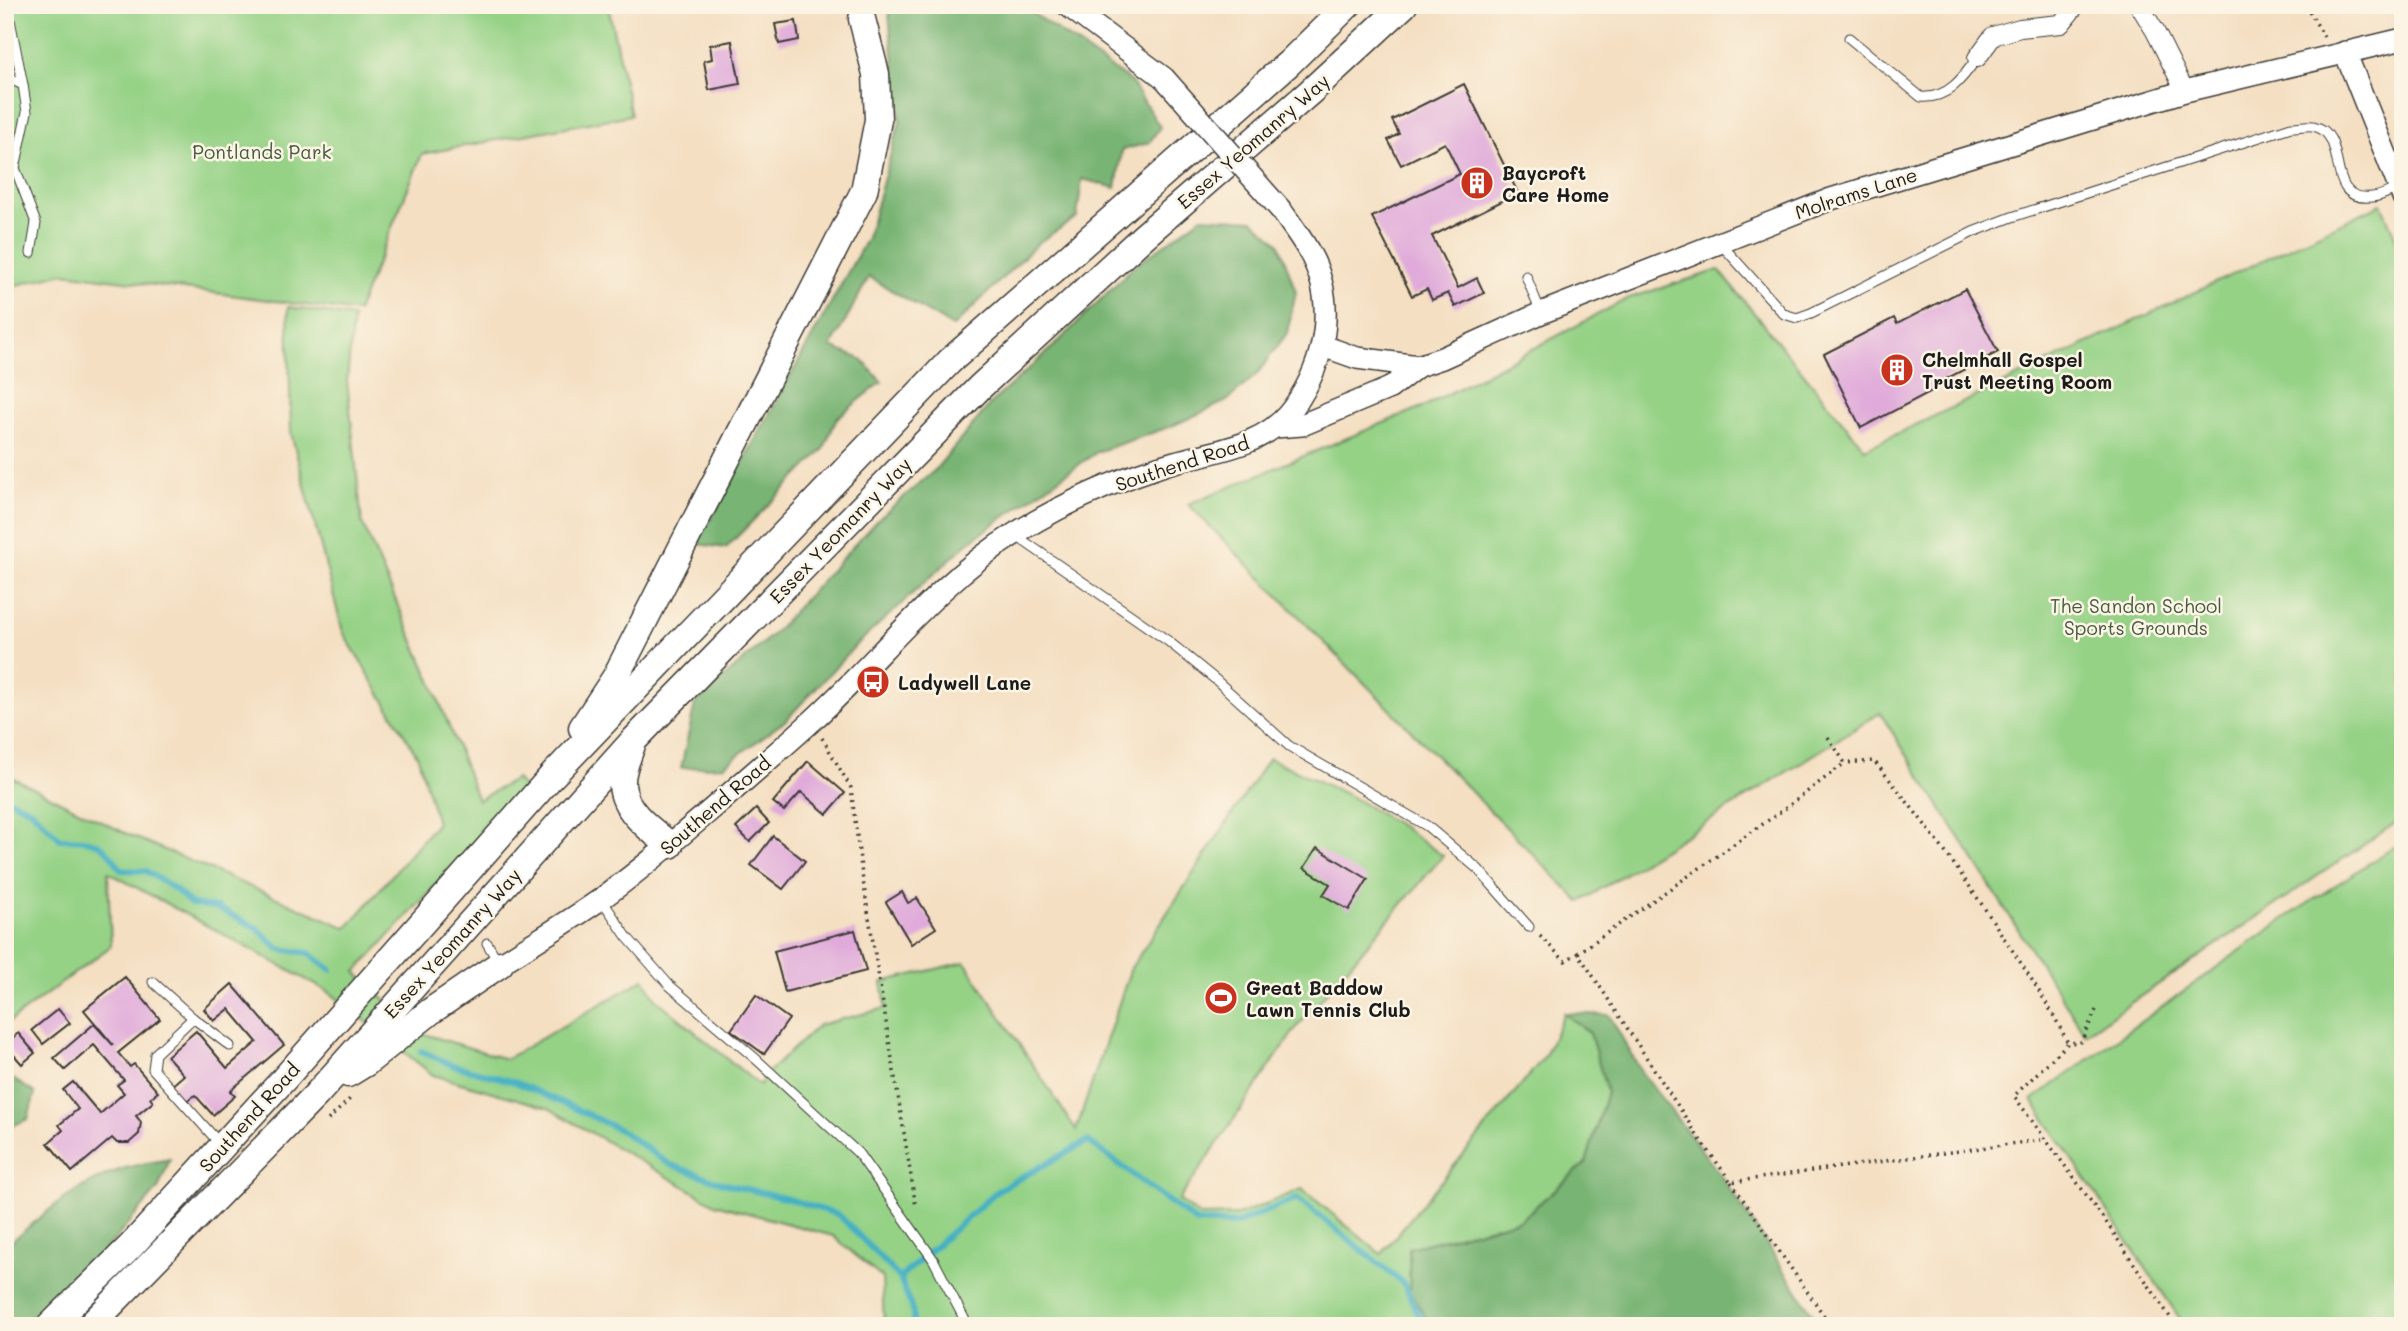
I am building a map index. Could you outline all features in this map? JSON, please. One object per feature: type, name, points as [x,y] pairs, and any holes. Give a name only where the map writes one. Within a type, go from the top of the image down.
[{"type":"main road","name":"Essex Yeomanry Way","points":[[551,777],[950,361],[1289,63],[1348,5]]},
{"type":"main road","name":"Essex Yeomanry Way","points":[[316,1095],[634,740],[980,387],[1144,236],[1310,93],[1404,5]]},
{"type":"main road","points":[[551,777],[615,678],[864,191],[878,120],[876,74],[860,12]]},
{"type":"main road","points":[[634,740],[624,767],[622,785],[639,820],[670,845]]},
{"type":"main road","name":"Southend Road","points":[[50,1326],[131,1246],[222,1147],[551,777]]},
{"type":"main road","points":[[316,1095],[366,1063],[431,1011],[493,954]]},
{"type":"main road","name":"Southend Road","points":[[90,1326],[316,1095]]},
{"type":"street","name":"Southend Road","points":[[493,954],[601,899],[670,845],[813,721],[956,577],[1014,534],[1062,506],[1147,471],[1252,440],[1275,427],[1291,410],[1311,379],[1323,346],[1325,309],[1321,279],[1309,251],[1281,210],[1164,78],[1067,5]]},
{"type":"street","points":[[1977,58],[1993,36],[2020,28],[2061,24],[2077,5]]},
{"type":"street","points":[[2139,5],[2185,91]]},
{"type":"street","name":"Molrams Lane","points":[[1323,346],[1357,358],[1418,366],[1442,358],[1541,313],[1831,199],[2185,91],[2337,48],[2403,39]]},
{"type":"street","points":[[2337,48],[2401,192]]},
{"type":"street","points":[[1275,427],[1302,425],[1390,388],[1418,366]]},
{"type":"lane","points":[[7,5],[27,111],[15,168],[36,223],[32,253]]},
{"type":"lane","points":[[1849,38],[1921,97],[1938,95],[1955,86],[1977,58]]},
{"type":"lane","points":[[5,77],[23,85]]},
{"type":"lane","points":[[1720,243],[1784,314],[1797,318],[1992,224],[2291,127],[2313,126],[2326,132],[2333,144],[2342,186],[2353,195],[2372,197],[2401,192]]},
{"type":"lane","points":[[1526,276],[1541,313]]},
{"type":"lane","points":[[1014,534],[1168,641],[1289,746],[1427,826],[1478,869],[1529,927]]},
{"type":"lane","points":[[601,899],[627,937],[669,985],[756,1059],[858,1153],[922,1243],[968,1326]]},
{"type":"lane","points":[[153,982],[193,1018],[230,1046]]},
{"type":"lane","points":[[193,1018],[155,1054],[153,1069],[222,1147]]},
{"type":"path","points":[[2306,5],[2337,48]]},
{"type":"path","points":[[813,721],[851,788],[861,869],[922,1243]]},
{"type":"path","points":[[1828,737],[1845,763]]},
{"type":"path","points":[[1529,927],[1564,961],[1783,810],[1845,763],[1874,761],[1919,815],[1963,875],[2046,1002],[2068,1043]]},
{"type":"path","points":[[1578,953],[1699,1138],[1825,1317],[1827,1326]]},
{"type":"path","points":[[2096,1010],[2081,1042],[2068,1043],[2014,1096],[2047,1139],[2176,1326]]},
{"type":"path","points":[[319,1128],[359,1090]]},
{"type":"path","points":[[1731,1182],[2047,1139]]},
{"type":"green space","name":"Pontlands Park","points":[[5,5],[608,5],[631,115],[422,154],[357,312],[64,273],[5,288]]},
{"type":"green space","points":[[888,5],[1021,5],[1131,82],[1160,127],[1149,143],[1122,150],[1116,188],[1082,179],[1077,217],[1038,243],[953,327],[869,277],[831,347],[861,359],[882,382],[837,418],[823,450],[726,548],[697,544],[867,238],[900,121]]},
{"type":"green space","name":"The Sandon School Sports Grounds","points":[[2381,204],[2403,254],[2403,818],[2085,1034],[1880,713],[1580,902],[1188,504],[1427,405],[1629,298],[1719,270],[1865,449]]},
{"type":"green space","points":[[1202,217],[1253,220],[1279,243],[1296,292],[1287,333],[1257,374],[1227,401],[1172,426],[1097,452],[970,541],[854,647],[786,720],[723,766],[681,768],[695,704],[775,632],[875,522],[935,470],[992,402],[1054,346],[1132,268]]},
{"type":"green space","points":[[288,307],[353,317],[347,381],[362,523],[432,683],[478,800],[516,779],[524,789],[356,972],[418,1032],[506,1059],[644,979],[657,1000],[760,1086],[765,1075],[819,1025],[886,1008],[882,982],[965,962],[1076,1130],[1131,968],[1269,758],[1350,796],[1404,828],[1443,856],[1296,1028],[1179,1200],[1200,1216],[1238,1215],[1302,1189],[1381,1254],[1545,1056],[1564,1013],[1590,1033],[1607,1092],[1586,1163],[1520,1220],[1409,1248],[1410,1292],[1431,1326],[884,1326],[882,1278],[833,1236],[715,1204],[548,1108],[433,1075],[329,992],[108,872],[111,946],[9,1022],[5,1020],[5,774],[127,834],[347,928],[437,823],[418,757],[343,632],[291,433]]},
{"type":"green space","points":[[2403,841],[2403,1326],[2185,1326],[2032,1100],[2284,919]]},
{"type":"green space","points":[[1564,1013],[1609,1015],[1642,1073],[1719,1173],[1821,1326],[1431,1326],[1410,1292],[1409,1248],[1520,1220],[1586,1163],[1607,1092],[1590,1033]]},
{"type":"green space","points":[[5,1074],[35,1093],[28,1119],[5,1129]]},
{"type":"green space","points":[[170,1159],[158,1189],[75,1286],[34,1326],[5,1326],[5,1247],[60,1202],[105,1175],[128,1167]]},
{"type":"building","points":[[796,21],[799,40],[779,44],[775,24]]},
{"type":"building","points":[[732,41],[740,84],[709,90],[704,61],[712,59],[710,45]]},
{"type":"building","name":"Baycroft Care Home","points":[[1464,84],[1518,193],[1432,236],[1458,288],[1477,278],[1484,293],[1455,307],[1448,293],[1432,300],[1427,289],[1412,296],[1372,217],[1460,174],[1445,143],[1401,165],[1388,140],[1399,134],[1392,120]]},
{"type":"building","name":"Chelmhall Gospel Trust Meeting Room","points":[[1965,289],[1998,352],[1932,386],[1932,391],[1861,428],[1824,354],[1894,318],[1897,324]]},
{"type":"building","points":[[808,761],[845,793],[827,814],[801,792],[784,811],[773,802]]},
{"type":"building","points":[[756,809],[769,823],[750,842],[736,828]]},
{"type":"building","points":[[773,836],[805,861],[783,889],[751,865]]},
{"type":"building","points":[[1317,848],[1368,879],[1349,910],[1323,895],[1330,884],[1304,868]]},
{"type":"building","points":[[902,892],[908,903],[917,898],[936,928],[911,944],[886,902]]},
{"type":"building","points":[[855,930],[866,971],[785,992],[774,951]]},
{"type":"building","points":[[125,977],[160,1019],[118,1053],[130,1067],[134,1064],[158,1092],[150,1098],[153,1102],[136,1116],[141,1122],[139,1134],[129,1143],[117,1143],[112,1138],[72,1172],[48,1143],[63,1130],[59,1125],[78,1109],[63,1090],[73,1082],[100,1114],[124,1093],[117,1085],[124,1080],[94,1045],[65,1070],[54,1058],[94,1024],[113,1045],[84,1010]]},
{"type":"building","points":[[232,984],[284,1045],[230,1091],[235,1096],[213,1115],[195,1095],[185,1103],[170,1087],[184,1075],[167,1056],[196,1031],[227,1068],[257,1042],[229,1009],[214,1021],[204,1009]]},
{"type":"building","points":[[756,995],[789,1019],[764,1054],[731,1030]]},
{"type":"building","points":[[58,1009],[70,1023],[43,1044],[32,1030]]},
{"type":"building","points":[[18,1033],[35,1053],[22,1064],[5,1045]]},
{"type":"waterway","points":[[5,798],[31,810],[60,839],[96,843],[109,852],[121,870],[146,871],[176,890],[191,904],[217,908],[257,928],[279,949],[309,953],[331,970]]},
{"type":"waterway","points":[[421,1051],[452,1065],[515,1082],[574,1108],[620,1130],[669,1164],[722,1183],[839,1215],[900,1278]]},
{"type":"waterway","points":[[913,1326],[913,1312],[900,1278],[998,1190],[1088,1141],[1196,1222],[1236,1224],[1297,1198],[1404,1284],[1424,1326]]},
{"type":"place","name":"Baycroft Care Home","points":[[1477,183]]},
{"type":"place","name":"Chelmhall Gospel Trust Meeting Room","points":[[1897,370]]},
{"type":"place","name":"Ladywell Lane","points":[[873,682]]},
{"type":"place","name":"Great Baddow Lawn Tennis Club","points":[[1221,998]]}]
